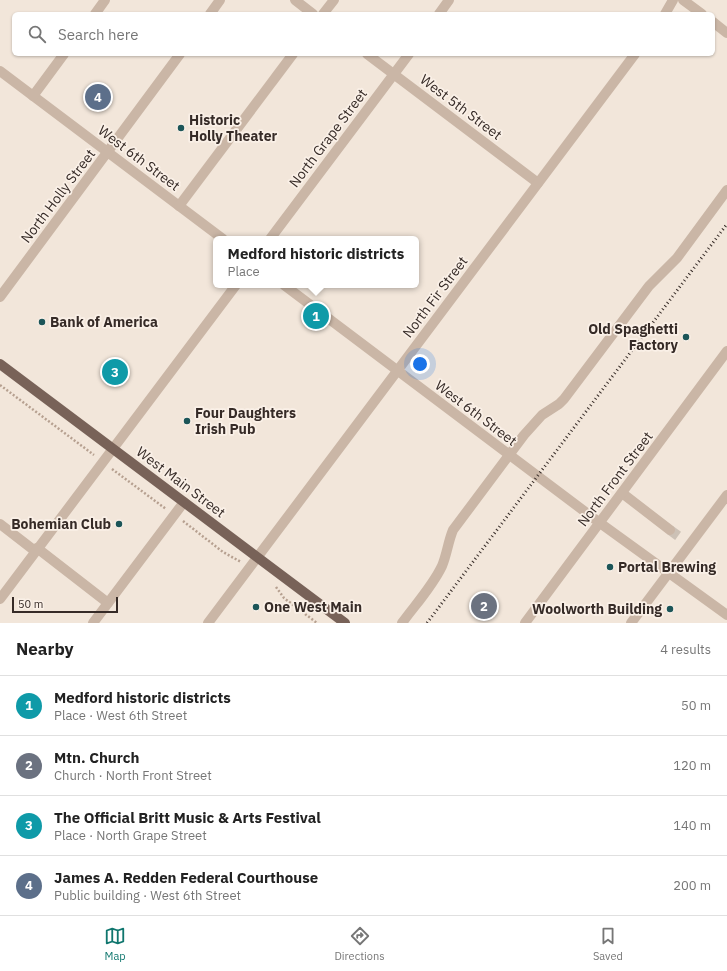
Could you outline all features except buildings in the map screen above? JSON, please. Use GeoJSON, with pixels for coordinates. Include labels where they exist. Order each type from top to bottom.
{"type":"FeatureCollection","features":[{"type":"Feature","properties":{"kind":"main road","name":"West Main Street"},"geometry":{"type":"LineString","coordinates":[[0,364],[345,623]]}},
{"type":"Feature","properties":{"kind":"street"},"geometry":{"type":"LineString","coordinates":[[96,12],[105,0]]}},
{"type":"Feature","properties":{"kind":"street"},"geometry":{"type":"LineString","coordinates":[[211,12],[220,0]]}},
{"type":"Feature","properties":{"kind":"street"},"geometry":{"type":"LineString","coordinates":[[295,0],[311,12]]}},
{"type":"Feature","properties":{"kind":"street"},"geometry":{"type":"LineString","coordinates":[[325,12],[334,0]]}},
{"type":"Feature","properties":{"kind":"street"},"geometry":{"type":"LineString","coordinates":[[440,12],[449,0]]}},
{"type":"Feature","properties":{"kind":"street"},"geometry":{"type":"LineString","coordinates":[[666,12],[673,0]]}},
{"type":"Feature","properties":{"kind":"street"},"geometry":{"type":"LineString","coordinates":[[683,0],[699,12]]}},
{"type":"Feature","properties":{"kind":"street"},"geometry":{"type":"LineString","coordinates":[[715,24],[727,33]]}},
{"type":"Feature","properties":{"kind":"street"},"geometry":{"type":"LineString","coordinates":[[33,96],[63,56]]}},
{"type":"Feature","properties":{"kind":"street","name":"North Holly Street"},"geometry":{"type":"LineString","coordinates":[[0,296],[179,56]]}},
{"type":"Feature","properties":{"kind":"street"},"geometry":{"type":"LineString","coordinates":[[179,206],[292,56]]}},
{"type":"Feature","properties":{"kind":"street","name":"West 5th Street"},"geometry":{"type":"LineString","coordinates":[[370,56],[538,183]]}},
{"type":"Feature","properties":{"kind":"street","name":"North Grape Street"},"geometry":{"type":"LineString","coordinates":[[272,236],[408,56]]}},
{"type":"Feature","properties":{"kind":"street","name":"North Fir Street"},"geometry":{"type":"LineString","coordinates":[[208,623],[633,56]]}},
{"type":"Feature","properties":{"kind":"street","name":"West 6th Street"},"geometry":{"type":"LineString","coordinates":[[0,71],[219,236]]}},
{"type":"Feature","properties":{"kind":"street"},"geometry":{"type":"LineString","coordinates":[[402,623],[437,576],[444,560],[449,537],[453,530],[508,454],[534,421],[564,399],[649,286],[677,258],[727,190]]}},
{"type":"Feature","properties":{"kind":"street"},"geometry":{"type":"LineString","coordinates":[[0,599],[234,288]]}},
{"type":"Feature","properties":{"kind":"street","name":"West 6th Street"},"geometry":{"type":"LineString","coordinates":[[288,288],[600,523],[727,615]]}},
{"type":"Feature","properties":{"kind":"street","name":"North Front Street"},"geometry":{"type":"LineString","coordinates":[[525,623],[727,352]]}},
{"type":"Feature","properties":{"kind":"street"},"geometry":{"type":"LineString","coordinates":[[622,493],[670,530]]}},
{"type":"Feature","properties":{"kind":"street"},"geometry":{"type":"LineString","coordinates":[[630,623],[727,495]]}},
{"type":"Feature","properties":{"kind":"street"},"geometry":{"type":"LineString","coordinates":[[93,623],[184,502]]}},
{"type":"Feature","properties":{"kind":"street"},"geometry":{"type":"LineString","coordinates":[[0,524],[108,603]]}},
{"type":"Feature","properties":{"kind":"street"},"geometry":{"type":"LineString","coordinates":[[681,538],[690,544]]}},
{"type":"Feature","properties":{"kind":"path"},"geometry":{"type":"LineString","coordinates":[[0,385],[89,452]]}},
{"type":"Feature","properties":{"kind":"path"},"geometry":{"type":"LineString","coordinates":[[117,472],[169,511]]}},
{"type":"Feature","properties":{"kind":"path"},"geometry":{"type":"LineString","coordinates":[[180,520],[235,559]]}},
{"type":"Feature","properties":{"kind":"path"},"geometry":{"type":"LineString","coordinates":[[272,583],[284,598],[317,623]]}},
{"type":"Feature","properties":{"kind":"tunnel"},"geometry":{"type":"LineString","coordinates":[[670,530],[681,538]]}},
{"type":"Feature","properties":{"kind":"railway"},"geometry":{"type":"LineString","coordinates":[[427,623],[727,224]]}},
{"type":"Feature","properties":{"kind":"place","name":"James A. Redden Federal Courthouse"},"geometry":{"type":"Point","coordinates":[98,97]}},
{"type":"Feature","properties":{"kind":"place","name":"Historic Holly Theater"},"geometry":{"type":"Point","coordinates":[181,128]}},
{"type":"Feature","properties":{"kind":"place","name":"Medford historic districts"},"geometry":{"type":"Point","coordinates":[316,316]}},
{"type":"Feature","properties":{"kind":"place","name":"Bank of America"},"geometry":{"type":"Point","coordinates":[42,322]}},
{"type":"Feature","properties":{"kind":"place","name":"Old Spaghetti Factory"},"geometry":{"type":"Point","coordinates":[686,337]}},
{"type":"Feature","properties":{"kind":"place","name":"The Official Britt Music & Arts Festival"},"geometry":{"type":"Point","coordinates":[115,372]}},
{"type":"Feature","properties":{"kind":"place","name":"Four Daughters Irish Pub"},"geometry":{"type":"Point","coordinates":[187,421]}},
{"type":"Feature","properties":{"kind":"place","name":"Bohemian Club"},"geometry":{"type":"Point","coordinates":[119,524]}},
{"type":"Feature","properties":{"kind":"place","name":"Portal Brewing"},"geometry":{"type":"Point","coordinates":[610,567]}},
{"type":"Feature","properties":{"kind":"place","name":"Mtn. Church"},"geometry":{"type":"Point","coordinates":[484,606]}},
{"type":"Feature","properties":{"kind":"place","name":"One West Main"},"geometry":{"type":"Point","coordinates":[256,607]}},
{"type":"Feature","properties":{"kind":"place","name":"Woolworth Building"},"geometry":{"type":"Point","coordinates":[670,609]}}]}
